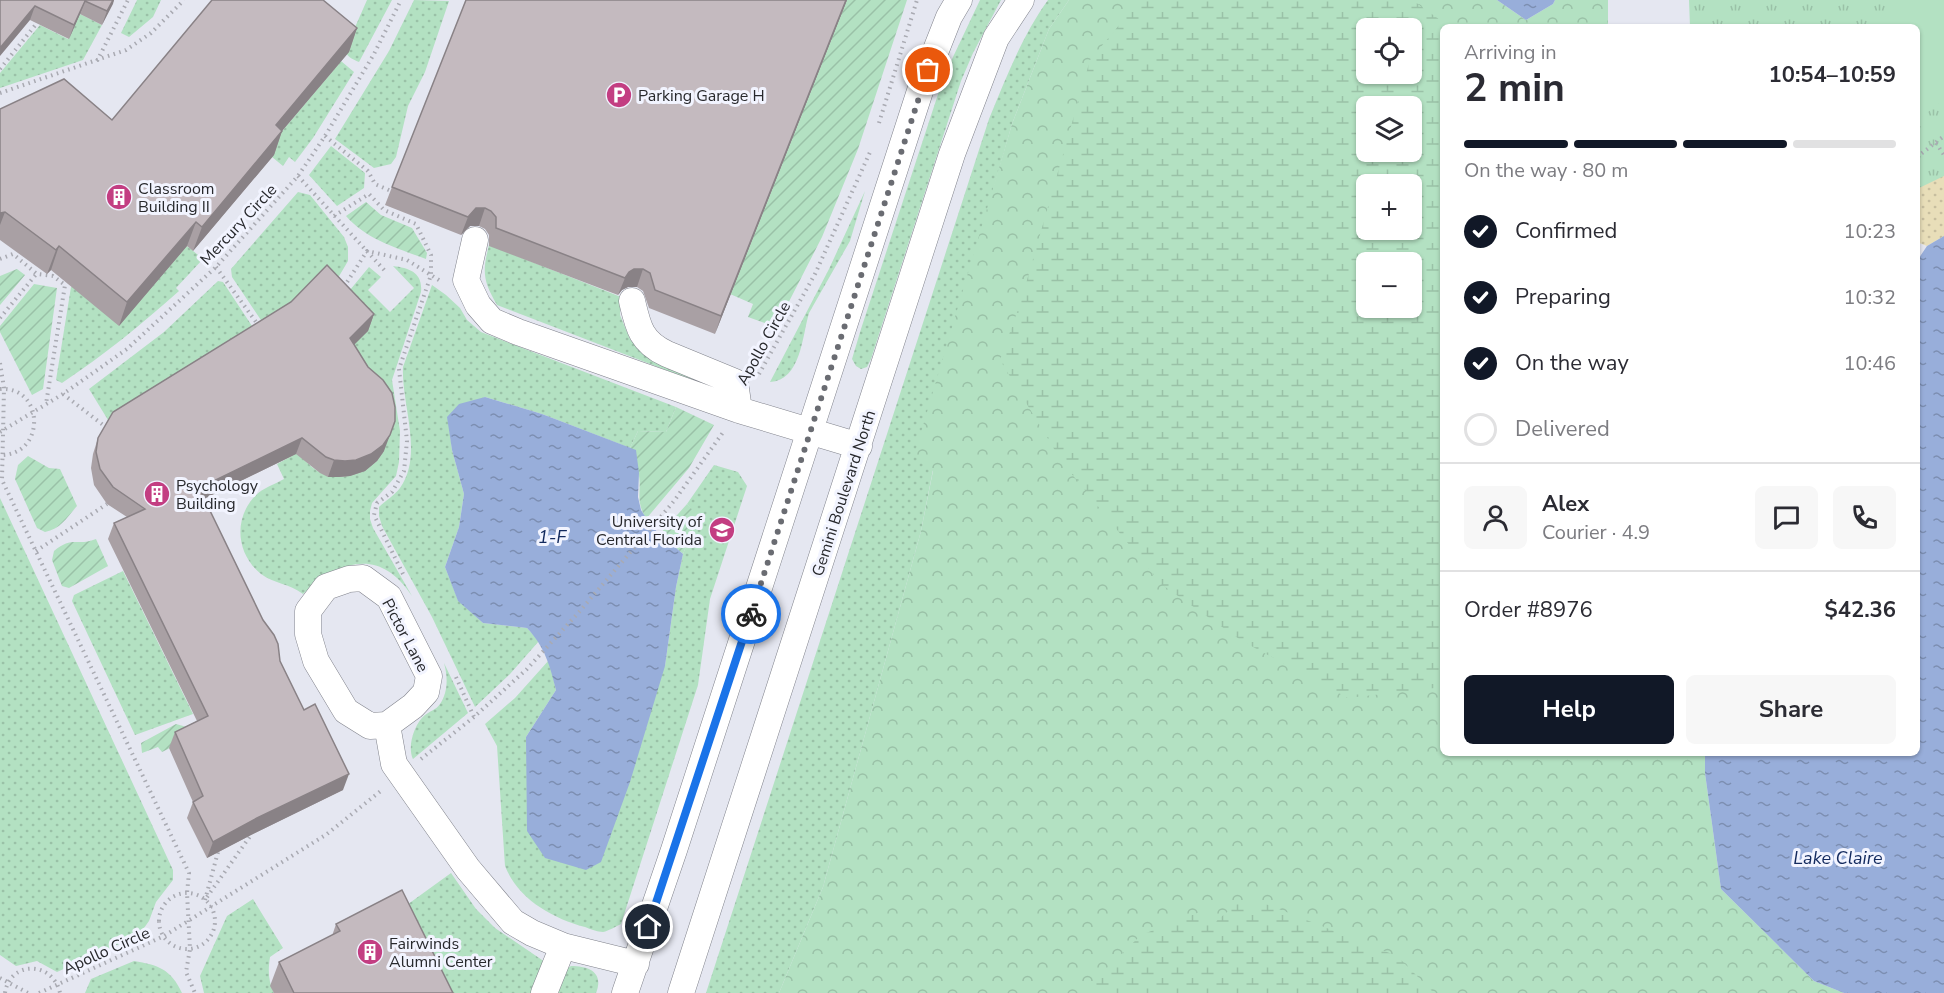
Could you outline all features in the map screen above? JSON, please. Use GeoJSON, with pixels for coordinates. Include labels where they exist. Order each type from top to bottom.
{"type":"FeatureCollection","features":[{"type":"Feature","properties":{"kind":"street"},"geometry":{"type":"LineString","coordinates":[[625,993],[921,88],[949,17],[959,0]]}},
{"type":"Feature","properties":{"kind":"street","name":"Gemini Boulevard North"},"geometry":{"type":"LineString","coordinates":[[681,993],[952,154],[996,38],[1021,0]]}},
{"type":"Feature","properties":{"kind":"street"},"geometry":{"type":"LineString","coordinates":[[475,240],[466,280],[478,305],[492,321],[739,410],[859,446]]}},
{"type":"Feature","properties":{"kind":"street"},"geometry":{"type":"LineString","coordinates":[[632,301],[637,326],[647,342],[667,354],[735,382],[739,410]]}},
{"type":"Feature","properties":{"kind":"street","name":"Pictor Lane"},"geometry":{"type":"LineString","coordinates":[[349,579],[363,579],[389,597],[429,676],[426,692],[413,706],[387,725],[370,726],[346,711],[316,661],[308,634],[308,611],[326,587],[349,579]]}},
{"type":"Feature","properties":{"kind":"street"},"geometry":{"type":"LineString","coordinates":[[387,725],[394,764],[468,869],[513,922],[563,946],[636,964]]}},
{"type":"Feature","properties":{"kind":"street"},"geometry":{"type":"LineString","coordinates":[[544,993],[563,946]]}},
{"type":"Feature","properties":{"kind":"path"},"geometry":{"type":"LineString","coordinates":[[97,61],[128,0]]}},
{"type":"Feature","properties":{"kind":"path"},"geometry":{"type":"LineString","coordinates":[[0,93],[126,50],[151,33],[184,0]]}},
{"type":"Feature","properties":{"kind":"path","name":"Mercury Circle"},"geometry":{"type":"LineString","coordinates":[[0,432],[63,394],[127,349],[216,267],[298,176],[326,136],[374,54],[400,0]]}},
{"type":"Feature","properties":{"kind":"path"},"geometry":{"type":"LineString","coordinates":[[878,127],[917,0]]}},
{"type":"Feature","properties":{"kind":"path"},"geometry":{"type":"LineString","coordinates":[[0,69],[38,23]]}},
{"type":"Feature","properties":{"kind":"path"},"geometry":{"type":"LineString","coordinates":[[326,136],[368,171],[375,184],[391,191]]}},
{"type":"Feature","properties":{"kind":"path"},"geometry":{"type":"LineString","coordinates":[[1920,155],[1944,136]]}},
{"type":"Feature","properties":{"kind":"path"},"geometry":{"type":"LineString","coordinates":[[1936,143],[1944,155]]}},
{"type":"Feature","properties":{"kind":"path","name":"Apollo Circle"},"geometry":{"type":"LineString","coordinates":[[544,648],[579,612],[674,501],[739,410],[815,274],[871,149]]}},
{"type":"Feature","properties":{"kind":"path"},"geometry":{"type":"LineString","coordinates":[[298,176],[386,272]]}},
{"type":"Feature","properties":{"kind":"path"},"geometry":{"type":"LineString","coordinates":[[334,216],[369,194],[375,184]]}},
{"type":"Feature","properties":{"kind":"path"},"geometry":{"type":"LineString","coordinates":[[369,194],[384,210],[416,224],[431,255],[431,275],[399,369],[407,441],[404,471],[392,492],[377,503],[374,515],[409,584]]}},
{"type":"Feature","properties":{"kind":"path"},"geometry":{"type":"LineString","coordinates":[[367,251],[407,260],[478,305]]}},
{"type":"Feature","properties":{"kind":"path"},"geometry":{"type":"LineString","coordinates":[[343,289],[367,251]]}},
{"type":"Feature","properties":{"kind":"path"},"geometry":{"type":"LineString","coordinates":[[0,259],[13,254],[65,285],[46,404]]}},
{"type":"Feature","properties":{"kind":"path"},"geometry":{"type":"LineString","coordinates":[[216,267],[262,332]]}},
{"type":"Feature","properties":{"kind":"path"},"geometry":{"type":"LineString","coordinates":[[0,318],[39,271]]}},
{"type":"Feature","properties":{"kind":"path"},"geometry":{"type":"LineString","coordinates":[[0,363],[2,480],[189,873],[187,893],[190,949],[186,972],[195,993]]}},
{"type":"Feature","properties":{"kind":"path"},"geometry":{"type":"LineString","coordinates":[[2,388],[15,390],[24,397],[33,411],[35,428],[24,447],[14,453],[2,455]]}},
{"type":"Feature","properties":{"kind":"path"},"geometry":{"type":"LineString","coordinates":[[63,394],[107,428]]}},
{"type":"Feature","properties":{"kind":"path"},"geometry":{"type":"LineString","coordinates":[[36,551],[107,504]]}},
{"type":"Feature","properties":{"kind":"path"},"geometry":{"type":"LineString","coordinates":[[455,675],[474,717]]}},
{"type":"Feature","properties":{"kind":"path"},"geometry":{"type":"LineString","coordinates":[[205,900],[251,835],[242,839]]}},
{"type":"Feature","properties":{"kind":"path"},"geometry":{"type":"LineString","coordinates":[[205,900],[218,852],[226,848]]}},
{"type":"Feature","properties":{"kind":"path"},"geometry":{"type":"LineString","coordinates":[[178,894],[197,895],[205,900],[214,916],[211,935],[206,942],[190,949],[173,945],[164,936],[159,924],[159,915],[163,907],[169,899],[178,894]]}},
{"type":"Feature","properties":{"kind":"path","name":"Apollo Circle"},"geometry":{"type":"LineString","coordinates":[[39,993],[164,936],[211,907]]}},
{"type":"Feature","properties":{"kind":"path"},"geometry":{"type":"LineString","coordinates":[[5,993],[8,981],[14,974],[32,968],[50,975],[60,993]]}},
{"type":"Feature","properties":{"kind":"path"},"geometry":{"type":"LineString","coordinates":[[0,978],[28,993]]}},
{"type":"Feature","properties":{"kind":"green space"},"geometry":{"type":"Polygon","coordinates":[[[137,0],[161,0],[153,17],[129,37],[121,33],[137,0]]]}},
{"type":"Feature","properties":{"kind":"green space"},"geometry":{"type":"Polygon","coordinates":[[[367,0],[392,0],[359,62],[348,56],[345,50],[367,0]]]}},
{"type":"Feature","properties":{"kind":"green space"},"geometry":{"type":"Polygon","coordinates":[[[414,0],[449,1],[425,72],[408,106],[396,157],[391,164],[374,168],[335,139],[389,51],[414,0]]]}},
{"type":"Feature","properties":{"kind":"green space"},"geometry":{"type":"Polygon","coordinates":[[[846,0],[907,0],[858,149],[822,237],[776,327],[748,317],[753,304],[730,294],[846,0]]]}},
{"type":"Feature","properties":{"kind":"green space"},"geometry":{"type":"Polygon","coordinates":[[[980,0],[1001,0],[961,81],[871,359],[867,367],[861,369],[852,359],[861,329],[944,76],[980,0]]]}},
{"type":"Feature","properties":{"kind":"green space"},"geometry":{"type":"Polygon","coordinates":[[[1048,0],[1069,0],[1049,29],[1012,124],[976,250],[921,531],[823,887],[779,993],[706,993],[989,119],[1022,43],[1048,0]]]}},
{"type":"Feature","properties":{"kind":"green space"},"geometry":{"type":"Polygon","coordinates":[[[1069,0],[1497,0],[1526,20],[1553,4],[1555,0],[1608,0],[1608,24],[1440,24],[1440,756],[1705,756],[1705,773],[1721,889],[1814,981],[1844,993],[779,993],[823,887],[921,531],[933,471],[914,456],[1012,124],[1049,29],[1069,0]]]}},
{"type":"Feature","properties":{"kind":"green space"},"geometry":{"type":"Polygon","coordinates":[[[1140,0],[1412,0],[1446,24],[1440,24],[1440,687],[1348,698],[1242,641],[1161,584],[1062,462],[1000,360],[1021,301],[1090,60],[1140,0]]]}},
{"type":"Feature","properties":{"kind":"green space"},"geometry":{"type":"Polygon","coordinates":[[[1689,0],[1944,0],[1944,176],[1920,188],[1920,24],[1690,24],[1689,0]]]}},
{"type":"Feature","properties":{"kind":"green space"},"geometry":{"type":"Polygon","coordinates":[[[1908,0],[1944,0],[1944,99],[1920,119],[1920,24],[1879,24],[1908,0]]]}},
{"type":"Feature","properties":{"kind":"green space"},"geometry":{"type":"Polygon","coordinates":[[[80,14],[102,25],[83,60],[0,88],[0,73],[40,25],[68,39],[80,14]]]}},
{"type":"Feature","properties":{"kind":"green space"},"geometry":{"type":"Polygon","coordinates":[[[341,61],[354,72],[313,138],[295,162],[289,157],[283,166],[272,157],[273,155],[267,149],[341,61]]]}},
{"type":"Feature","properties":{"kind":"green space"},"geometry":{"type":"Polygon","coordinates":[[[331,146],[365,173],[364,188],[337,206],[309,175],[331,146]]]}},
{"type":"Feature","properties":{"kind":"green space"},"geometry":{"type":"Polygon","coordinates":[[[865,191],[850,241],[809,313],[802,345],[794,366],[788,374],[770,382],[829,269],[865,191]]]}},
{"type":"Feature","properties":{"kind":"green space"},"geometry":{"type":"Polygon","coordinates":[[[298,192],[310,195],[344,237],[348,247],[348,261],[338,278],[265,326],[232,277],[231,269],[298,192]]]}},
{"type":"Feature","properties":{"kind":"green space"},"geometry":{"type":"Polygon","coordinates":[[[366,202],[381,215],[412,228],[427,253],[426,259],[373,237],[346,216],[366,202]]]}},
{"type":"Feature","properties":{"kind":"green space"},"geometry":{"type":"Polygon","coordinates":[[[489,245],[621,297],[620,315],[630,339],[645,353],[725,390],[702,384],[497,305],[485,276],[489,245]]]}},
{"type":"Feature","properties":{"kind":"green space"},"geometry":{"type":"Polygon","coordinates":[[[187,246],[203,259],[176,288],[179,291],[93,361],[62,383],[56,380],[71,287],[187,246]]]}},
{"type":"Feature","properties":{"kind":"green space"},"geometry":{"type":"Polygon","coordinates":[[[393,266],[410,270],[418,276],[421,292],[392,380],[400,431],[396,476],[372,503],[370,519],[412,596],[399,580],[386,570],[373,565],[359,564],[331,573],[303,594],[271,580],[253,566],[246,556],[240,536],[244,514],[256,495],[284,479],[277,464],[299,452],[316,470],[335,477],[356,473],[377,461],[367,387],[340,302],[369,267],[381,277],[368,290],[390,312],[414,288],[393,266]]]}},
{"type":"Feature","properties":{"kind":"green space"},"geometry":{"type":"Polygon","coordinates":[[[17,269],[25,275],[0,305],[0,276],[17,269]]]}},
{"type":"Feature","properties":{"kind":"green space"},"geometry":{"type":"Polygon","coordinates":[[[218,281],[223,282],[252,326],[108,420],[89,389],[164,332],[218,281]]]}},
{"type":"Feature","properties":{"kind":"green space"},"geometry":{"type":"Polygon","coordinates":[[[34,284],[57,288],[43,389],[32,395],[0,332],[0,326],[34,284]]]}},
{"type":"Feature","properties":{"kind":"green space"},"geometry":{"type":"Polygon","coordinates":[[[432,285],[460,308],[467,320],[481,332],[676,407],[666,432],[638,431],[630,448],[542,414],[485,397],[448,417],[452,450],[464,494],[459,527],[445,567],[458,600],[483,623],[527,628],[539,641],[510,674],[475,707],[432,617],[382,526],[379,516],[379,507],[400,488],[407,475],[411,445],[403,367],[432,285]]]}},
{"type":"Feature","properties":{"kind":"green space"},"geometry":{"type":"Polygon","coordinates":[[[676,407],[714,425],[689,468],[646,519],[640,505],[638,471],[630,448],[638,431],[666,432],[676,407]]]}},
{"type":"Feature","properties":{"kind":"green space"},"geometry":{"type":"Polygon","coordinates":[[[28,456],[49,468],[60,469],[77,506],[60,525],[45,532],[37,528],[15,479],[18,465],[28,456]]]}},
{"type":"Feature","properties":{"kind":"green space"},"geometry":{"type":"Polygon","coordinates":[[[714,465],[738,472],[747,486],[710,599],[698,685],[621,924],[603,932],[596,931],[560,918],[538,906],[518,888],[511,878],[505,866],[497,746],[485,724],[515,698],[549,660],[556,690],[526,737],[665,666],[683,554],[698,517],[687,504],[714,465]]]}},
{"type":"Feature","properties":{"kind":"green space"},"geometry":{"type":"Polygon","coordinates":[[[0,498],[173,870],[173,880],[156,902],[149,921],[139,935],[57,972],[37,961],[16,966],[0,955],[0,498]]]}},
{"type":"Feature","properties":{"kind":"green space"},"geometry":{"type":"Polygon","coordinates":[[[687,504],[698,516],[683,554],[660,534],[687,504]]]}},
{"type":"Feature","properties":{"kind":"green space"},"geometry":{"type":"Polygon","coordinates":[[[96,539],[108,566],[69,588],[62,586],[52,560],[54,551],[71,542],[96,539]]]}},
{"type":"Feature","properties":{"kind":"green space"},"geometry":{"type":"Polygon","coordinates":[[[123,571],[193,714],[135,735],[72,601],[74,595],[123,571]]]}},
{"type":"Feature","properties":{"kind":"green space"},"geometry":{"type":"Polygon","coordinates":[[[444,663],[468,713],[413,759],[411,742],[415,730],[421,719],[438,706],[445,694],[447,679],[444,663]]]}},
{"type":"Feature","properties":{"kind":"green space"},"geometry":{"type":"Polygon","coordinates":[[[176,724],[194,729],[196,735],[162,752],[158,747],[142,753],[141,743],[176,724]]]}},
{"type":"Feature","properties":{"kind":"green space"},"geometry":{"type":"Polygon","coordinates":[[[451,873],[476,909],[495,928],[545,962],[537,993],[432,993],[393,915],[451,873]]]}},
{"type":"Feature","properties":{"kind":"green space"},"geometry":{"type":"Polygon","coordinates":[[[253,899],[283,948],[270,957],[269,975],[274,993],[204,993],[200,976],[227,916],[253,899]]]}},
{"type":"Feature","properties":{"kind":"green space"},"geometry":{"type":"Polygon","coordinates":[[[1239,902],[1266,904],[1397,956],[1434,993],[1089,993],[1103,972],[1141,935],[1200,912],[1214,923],[1239,902]]]}},
{"type":"Feature","properties":{"kind":"green space"},"geometry":{"type":"Polygon","coordinates":[[[134,961],[163,969],[173,978],[182,993],[85,993],[91,979],[134,961]]]}},
{"type":"Feature","properties":{"kind":"green space"},"geometry":{"type":"Polygon","coordinates":[[[571,966],[584,967],[594,972],[598,980],[596,993],[555,993],[563,971],[571,966]]]}},
{"type":"Feature","properties":{"kind":"sand"},"geometry":{"type":"Polygon","coordinates":[[[1944,167],[1944,236],[1927,246],[1920,243],[1920,184],[1944,167]]]}},
{"type":"Feature","properties":{"kind":"water"},"geometry":{"type":"Polygon","coordinates":[[[1497,0],[1555,0],[1553,4],[1526,20],[1497,0]]]}},
{"type":"Feature","properties":{"kind":"water","name":"Lake Claire"},"geometry":{"type":"Polygon","coordinates":[[[1944,236],[1944,993],[1844,993],[1814,981],[1721,889],[1705,773],[1705,756],[1920,756],[1920,256],[1927,246],[1944,236]]]}},
{"type":"Feature","properties":{"kind":"water","name":"1-F"},"geometry":{"type":"Polygon","coordinates":[[[485,397],[542,414],[636,450],[639,473],[638,497],[641,510],[652,527],[683,554],[665,666],[630,782],[601,862],[586,870],[545,858],[527,831],[526,737],[556,690],[546,657],[527,628],[483,623],[458,601],[445,567],[459,527],[464,494],[452,450],[447,417],[459,404],[485,397]]]}},
{"type":"Feature","properties":{"kind":"building"},"geometry":{"type":"Polygon","coordinates":[[[0,0],[113,0],[107,11],[85,1],[74,25],[35,6],[0,48],[0,0]]]}},
{"type":"Feature","properties":{"kind":"building","name":"Classroom Building II"},"geometry":{"type":"Polygon","coordinates":[[[212,0],[323,0],[357,28],[276,125],[282,131],[202,227],[196,222],[127,302],[59,246],[56,250],[5,212],[0,213],[0,109],[64,79],[112,120],[212,0]]]}},
{"type":"Feature","properties":{"kind":"building","name":"Parking Garage H"},"geometry":{"type":"Polygon","coordinates":[[[466,0],[846,0],[721,316],[655,290],[650,273],[643,269],[634,269],[625,278],[496,228],[496,217],[485,208],[476,208],[468,217],[392,187],[466,0]]]}},
{"type":"Feature","properties":{"kind":"building","name":"Psychology Building"},"geometry":{"type":"Polygon","coordinates":[[[327,265],[374,314],[350,338],[368,367],[383,380],[392,393],[395,421],[390,435],[383,445],[371,454],[356,460],[345,461],[326,457],[302,438],[199,488],[263,620],[274,635],[278,644],[280,661],[304,710],[315,704],[349,774],[213,842],[193,802],[203,796],[175,732],[208,716],[114,523],[145,509],[113,487],[100,469],[96,452],[98,438],[113,412],[291,302],[327,265]]]}},
{"type":"Feature","properties":{"kind":"building","name":"Fairwinds Alumni Center"},"geometry":{"type":"Polygon","coordinates":[[[402,890],[453,993],[294,993],[279,962],[340,931],[336,924],[402,890]]]}},
{"type":"Feature","properties":{"kind":"way so far"},"geometry":{"type":"LineString","coordinates":[[751,614],[928,70]]}},
{"type":"Feature","properties":{"kind":"place","name":"Parking Garage H"},"geometry":{"type":"Point","coordinates":[619,95]}},
{"type":"Feature","properties":{"kind":"place","name":"Classroom Building II"},"geometry":{"type":"Point","coordinates":[119,197]}},
{"type":"Feature","properties":{"kind":"place","name":"Psychology Building"},"geometry":{"type":"Point","coordinates":[157,494]}},
{"type":"Feature","properties":{"kind":"place","name":"University of Central Florida"},"geometry":{"type":"Point","coordinates":[722,530]}},
{"type":"Feature","properties":{"kind":"place","name":"Fairwinds Alumni Center"},"geometry":{"type":"Point","coordinates":[370,952]}},
{"type":"Feature","properties":{"kind":"route"},"geometry":{"type":"LineString","coordinates":[[648,927],[751,614]]}}]}
